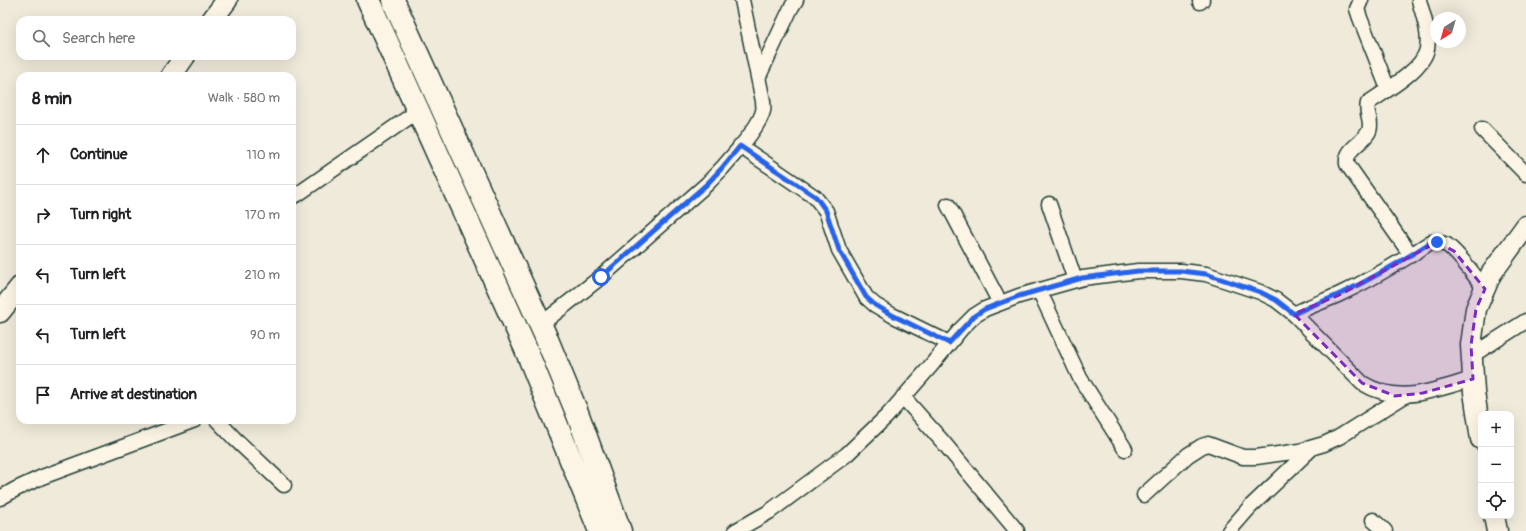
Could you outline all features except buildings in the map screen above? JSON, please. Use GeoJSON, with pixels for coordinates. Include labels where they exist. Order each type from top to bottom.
{"type":"FeatureCollection","features":[{"type":"Feature","properties":{"kind":"highway"},"geometry":{"type":"LineString","coordinates":[[368,0],[525,347],[600,531]]}},
{"type":"Feature","properties":{"kind":"highway"},"geometry":{"type":"LineString","coordinates":[[393,0],[543,331],[578,415],[620,531]]}},
{"type":"Feature","properties":{"kind":"highway"},"geometry":{"type":"LineString","coordinates":[[525,347],[543,331]]}},
{"type":"Feature","properties":{"kind":"main road"},"geometry":{"type":"LineString","coordinates":[[174,72],[182,60]]}},
{"type":"Feature","properties":{"kind":"main road"},"geometry":{"type":"LineString","coordinates":[[1478,416],[1473,379],[1471,345],[1476,309],[1491,274],[1526,226]]}},
{"type":"Feature","properties":{"kind":"main road"},"geometry":{"type":"LineString","coordinates":[[0,312],[16,292]]}},
{"type":"Feature","properties":{"kind":"main road"},"geometry":{"type":"LineString","coordinates":[[1495,519],[1497,531]]}},
{"type":"Feature","properties":{"kind":"street"},"geometry":{"type":"LineString","coordinates":[[543,331],[601,277],[707,184],[721,169],[755,126],[763,111],[764,101],[742,0]]}},
{"type":"Feature","properties":{"kind":"street"},"geometry":{"type":"LineString","coordinates":[[759,76],[796,0]]}},
{"type":"Feature","properties":{"kind":"street"},"geometry":{"type":"LineString","coordinates":[[1361,0],[1358,9],[1360,18],[1388,88]]}},
{"type":"Feature","properties":{"kind":"street"},"geometry":{"type":"LineString","coordinates":[[1411,255],[1347,164],[1346,159],[1348,154],[1369,132],[1371,122],[1367,108],[1368,103],[1409,73],[1423,60],[1427,50],[1428,39],[1425,22],[1418,0]]}},
{"type":"Feature","properties":{"kind":"street"},"geometry":{"type":"LineString","coordinates":[[296,195],[418,111]]}},
{"type":"Feature","properties":{"kind":"street"},"geometry":{"type":"LineString","coordinates":[[1482,129],[1526,174]]}},
{"type":"Feature","properties":{"kind":"street"},"geometry":{"type":"LineString","coordinates":[[740,146],[816,197],[826,211],[839,250],[866,297],[875,305],[892,315],[949,343]]}},
{"type":"Feature","properties":{"kind":"street"},"geometry":{"type":"LineString","coordinates":[[1049,204],[1075,280]]}},
{"type":"Feature","properties":{"kind":"street"},"geometry":{"type":"LineString","coordinates":[[948,205],[1000,303]]}},
{"type":"Feature","properties":{"kind":"street"},"geometry":{"type":"LineString","coordinates":[[1294,314],[1312,305],[1339,295],[1387,271],[1431,242],[1446,245],[1454,251],[1485,288]]}},
{"type":"Feature","properties":{"kind":"street"},"geometry":{"type":"LineString","coordinates":[[735,531],[769,512],[846,455],[887,416],[974,316],[985,309],[1000,303],[1082,278],[1138,271],[1181,271],[1206,274],[1260,292],[1276,300],[1294,314],[1362,383],[1383,393],[1395,396],[1423,393],[1473,379]]}},
{"type":"Feature","properties":{"kind":"street"},"geometry":{"type":"LineString","coordinates":[[1039,290],[1080,378],[1125,449]]}},
{"type":"Feature","properties":{"kind":"street"},"geometry":{"type":"LineString","coordinates":[[1472,356],[1526,321]]}},
{"type":"Feature","properties":{"kind":"street"},"geometry":{"type":"LineString","coordinates":[[1144,495],[1188,455],[1202,446],[1208,444],[1243,457],[1300,451],[1312,448],[1339,437],[1406,395]]}},
{"type":"Feature","properties":{"kind":"street"},"geometry":{"type":"LineString","coordinates":[[903,397],[943,442],[1017,531]]}},
{"type":"Feature","properties":{"kind":"street"},"geometry":{"type":"LineString","coordinates":[[0,498],[16,488],[42,477],[184,424]]}},
{"type":"Feature","properties":{"kind":"street"},"geometry":{"type":"LineString","coordinates":[[221,424],[284,485]]}},
{"type":"Feature","properties":{"kind":"street"},"geometry":{"type":"LineString","coordinates":[[1229,531],[1250,507],[1312,448]]}},
{"type":"Feature","properties":{"kind":"street"},"geometry":{"type":"LineString","coordinates":[[1372,520],[1385,531]]}},
{"type":"Feature","properties":{"kind":"highlighted area"},"geometry":{"type":"Polygon","coordinates":[[[1437,242],[1454,251],[1485,289],[1476,309],[1471,345],[1473,379],[1423,393],[1395,396],[1362,383],[1294,314],[1339,295],[1437,242]]]}},
{"type":"Feature","properties":{"kind":"route"},"geometry":{"type":"LineString","coordinates":[[601,277],[707,184],[740,146],[816,197],[826,211],[839,250],[866,297],[875,305],[892,315],[949,343],[974,316],[985,309],[1019,296],[1082,278],[1138,271],[1181,271],[1206,274],[1260,292],[1276,300],[1294,314],[1312,305],[1339,295],[1387,271],[1431,242],[1437,242]]}}]}
